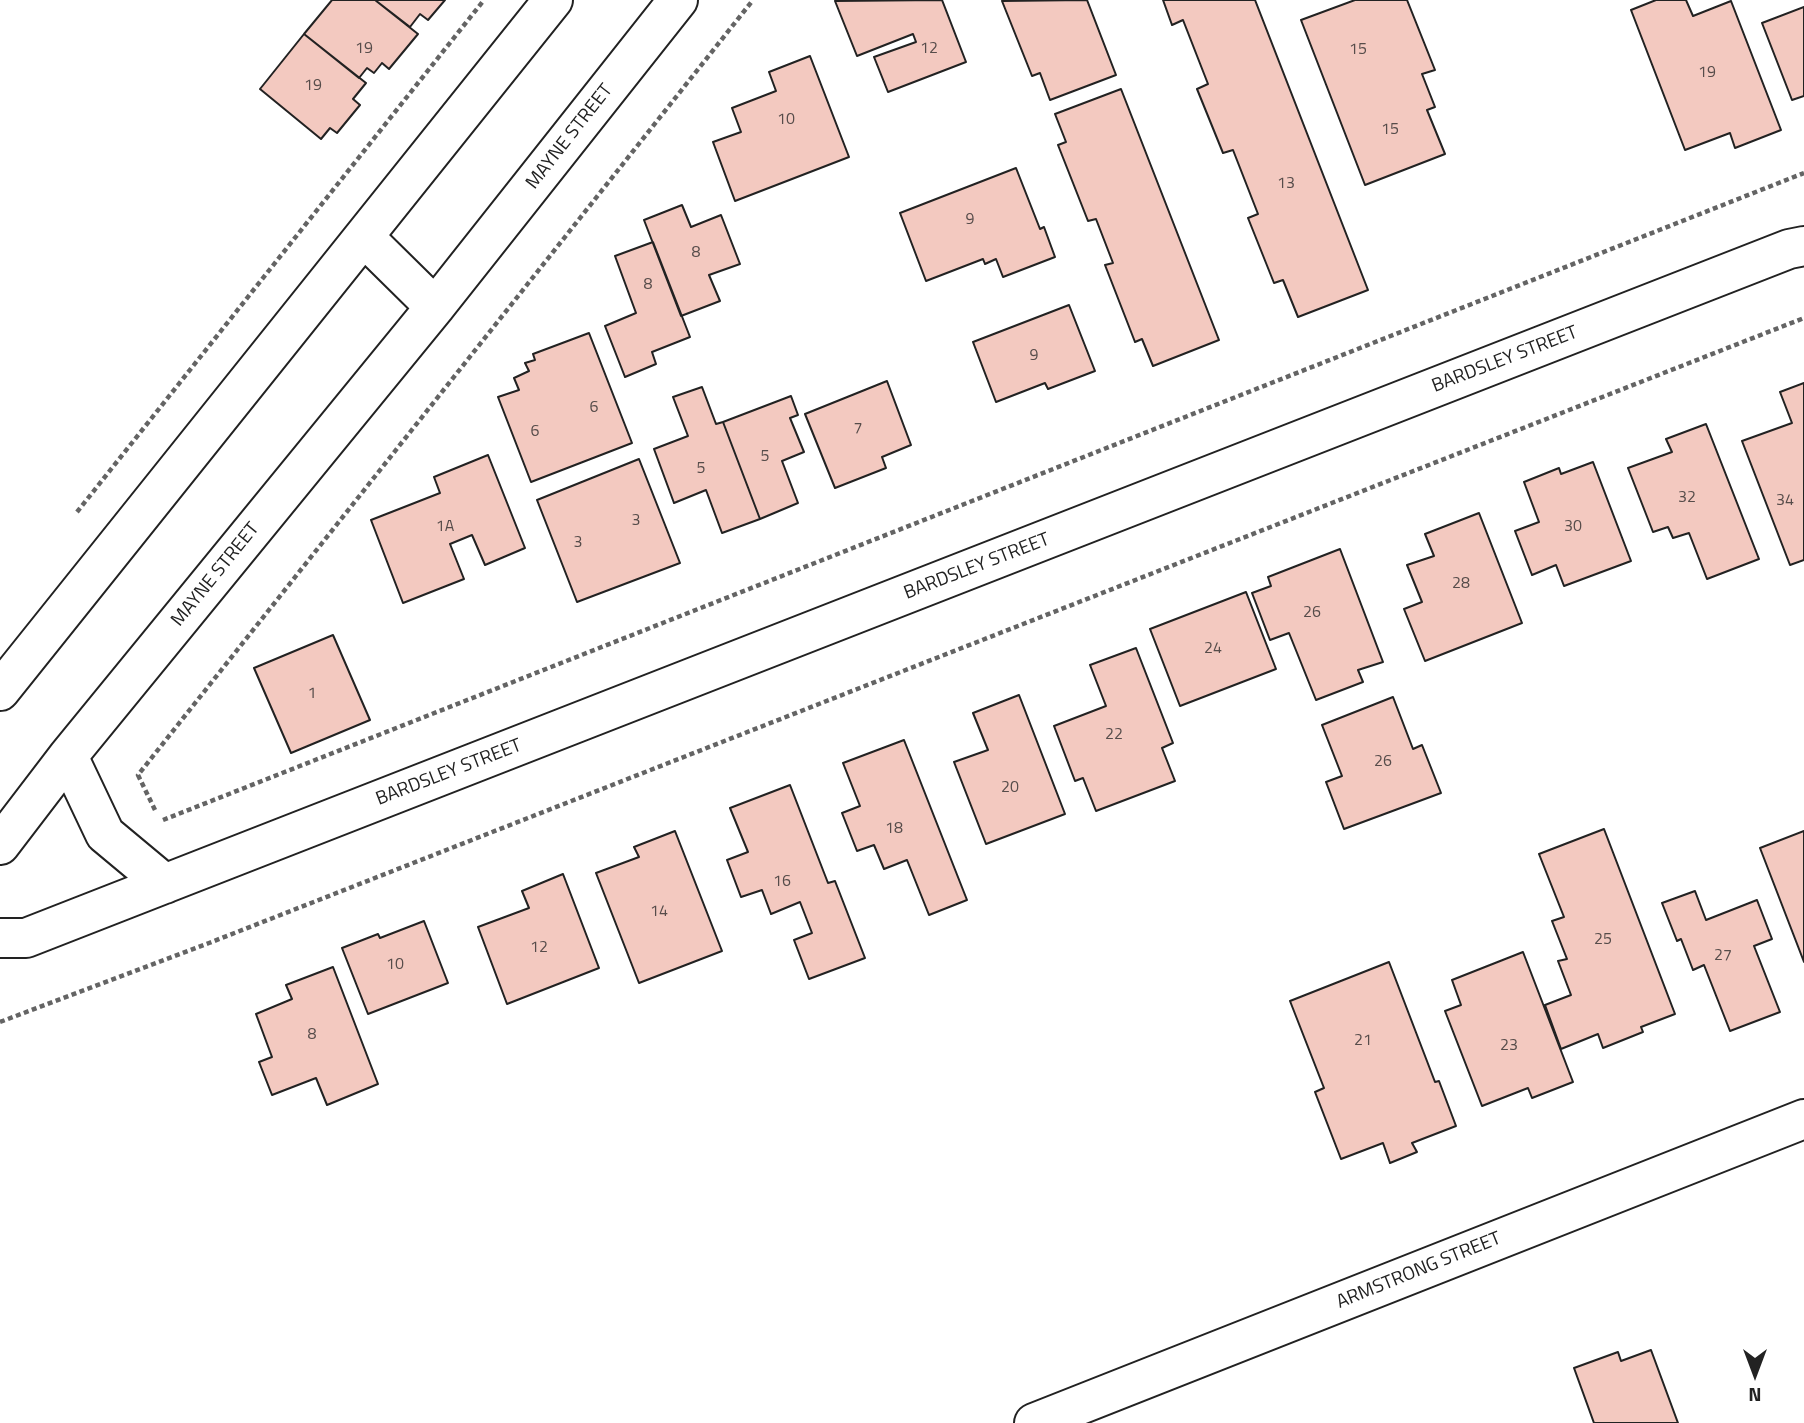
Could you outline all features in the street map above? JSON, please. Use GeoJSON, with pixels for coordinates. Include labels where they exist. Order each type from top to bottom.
{"type":"FeatureCollection","features":[{"type":"Feature","properties":{"kind":"street"},"geometry":{"type":"LineString","coordinates":[[0,691],[553,0]]}},
{"type":"Feature","properties":{"kind":"street","name":"MAYNE STREET"},"geometry":{"type":"LineString","coordinates":[[0,845],[68,756],[435,307],[678,0]]}},
{"type":"Feature","properties":{"kind":"street"},"geometry":{"type":"LineString","coordinates":[[364,237],[435,307]]}},
{"type":"Feature","properties":{"kind":"street","name":"BARDSLEY STREET"},"geometry":{"type":"LineString","coordinates":[[0,937],[26,938],[1799,245]]}},
{"type":"Feature","properties":{"kind":"street"},"geometry":{"type":"LineString","coordinates":[[68,756],[105,834],[165,884]]}},
{"type":"Feature","properties":{"kind":"street","name":"ARMSTRONG STREET"},"geometry":{"type":"LineString","coordinates":[[1034,1423],[1804,1119]]}},
{"type":"Feature","properties":{"kind":"path"},"geometry":{"type":"LineString","coordinates":[[69,522],[484,0]]}},
{"type":"Feature","properties":{"kind":"path"},"geometry":{"type":"LineString","coordinates":[[753,0],[138,775],[160,821],[1804,173]]}},
{"type":"Feature","properties":{"kind":"path"},"geometry":{"type":"LineString","coordinates":[[0,1022],[196,948],[1804,318]]}},
{"type":"Feature","properties":{"kind":"building"},"geometry":{"type":"Polygon","coordinates":[[[332,0],[375,0],[418,34],[389,69],[382,63],[374,73],[367,68],[359,78],[304,34],[332,0]]]}},
{"type":"Feature","properties":{"kind":"building"},"geometry":{"type":"Polygon","coordinates":[[[375,0],[445,0],[428,20],[420,14],[410,27],[375,0]]]}},
{"type":"Feature","properties":{"kind":"building"},"geometry":{"type":"Polygon","coordinates":[[[942,0],[966,62],[888,92],[874,57],[916,42],[913,34],[857,56],[835,1],[942,0]]]}},
{"type":"Feature","properties":{"kind":"building"},"geometry":{"type":"Polygon","coordinates":[[[1087,0],[1116,75],[1050,100],[1040,73],[1032,76],[1002,1],[1087,0]]]}},
{"type":"Feature","properties":{"kind":"building"},"geometry":{"type":"Polygon","coordinates":[[[1163,0],[1255,0],[1368,290],[1298,317],[1283,280],[1274,283],[1248,218],[1258,214],[1233,150],[1223,153],[1197,89],[1208,84],[1183,20],[1172,25],[1163,0]]]}},
{"type":"Feature","properties":{"kind":"building"},"geometry":{"type":"Polygon","coordinates":[[[1355,0],[1407,0],[1435,70],[1422,74],[1435,107],[1427,110],[1445,154],[1365,185],[1301,20],[1355,0]]]}},
{"type":"Feature","properties":{"kind":"building"},"geometry":{"type":"Polygon","coordinates":[[[1656,0],[1686,0],[1693,16],[1731,1],[1781,130],[1735,148],[1730,133],[1685,150],[1631,10],[1656,0]]]}},
{"type":"Feature","properties":{"kind":"building"},"geometry":{"type":"Polygon","coordinates":[[[1804,7],[1804,96],[1792,100],[1762,23],[1804,7]]]}},
{"type":"Feature","properties":{"kind":"building"},"geometry":{"type":"Polygon","coordinates":[[[304,34],[366,83],[353,99],[360,105],[337,133],[330,128],[321,139],[260,89],[304,34]]]}},
{"type":"Feature","properties":{"kind":"building"},"geometry":{"type":"Polygon","coordinates":[[[810,56],[849,157],[735,201],[713,142],[741,132],[732,108],[776,91],[769,72],[810,56]]]}},
{"type":"Feature","properties":{"kind":"building"},"geometry":{"type":"Polygon","coordinates":[[[1121,89],[1219,340],[1153,366],[1142,339],[1135,342],[1105,265],[1113,263],[1096,219],[1088,221],[1058,145],[1066,142],[1055,114],[1121,89]]]}},
{"type":"Feature","properties":{"kind":"building"},"geometry":{"type":"Polygon","coordinates":[[[1016,168],[1040,229],[1044,227],[1055,257],[1003,277],[996,259],[985,264],[983,259],[926,281],[900,213],[1016,168]]]}},
{"type":"Feature","properties":{"kind":"building"},"geometry":{"type":"Polygon","coordinates":[[[682,205],[691,227],[721,215],[740,264],[709,275],[720,301],[681,316],[644,220],[682,205]]]}},
{"type":"Feature","properties":{"kind":"building"},"geometry":{"type":"Polygon","coordinates":[[[653,242],[690,337],[652,352],[656,364],[625,377],[605,326],[636,313],[615,256],[653,242]]]}},
{"type":"Feature","properties":{"kind":"building"},"geometry":{"type":"Polygon","coordinates":[[[1069,305],[1095,371],[1048,389],[1045,383],[996,402],[973,342],[1069,305]]]}},
{"type":"Feature","properties":{"kind":"building"},"geometry":{"type":"Polygon","coordinates":[[[589,333],[632,443],[531,482],[498,397],[519,390],[514,378],[529,371],[525,363],[535,360],[533,354],[589,333]]]}},
{"type":"Feature","properties":{"kind":"building"},"geometry":{"type":"Polygon","coordinates":[[[887,381],[911,445],[882,457],[886,468],[835,488],[805,414],[887,381]]]}},
{"type":"Feature","properties":{"kind":"building"},"geometry":{"type":"Polygon","coordinates":[[[1804,383],[1804,560],[1790,565],[1742,441],[1792,423],[1780,392],[1804,383]]]}},
{"type":"Feature","properties":{"kind":"building"},"geometry":{"type":"Polygon","coordinates":[[[702,387],[716,424],[723,422],[760,519],[722,533],[706,490],[674,503],[654,449],[688,436],[673,397],[702,387]]]}},
{"type":"Feature","properties":{"kind":"building"},"geometry":{"type":"Polygon","coordinates":[[[791,396],[798,415],[790,418],[804,452],[782,461],[798,503],[760,519],[723,422],[791,396]]]}},
{"type":"Feature","properties":{"kind":"building"},"geometry":{"type":"Polygon","coordinates":[[[1706,424],[1759,559],[1707,579],[1689,533],[1673,538],[1668,527],[1653,532],[1628,468],[1672,452],[1666,439],[1706,424]]]}},
{"type":"Feature","properties":{"kind":"building"},"geometry":{"type":"Polygon","coordinates":[[[488,455],[525,548],[485,565],[472,535],[450,544],[464,579],[403,603],[371,520],[440,493],[434,477],[488,455]]]}},
{"type":"Feature","properties":{"kind":"building"},"geometry":{"type":"Polygon","coordinates":[[[639,459],[680,563],[577,602],[537,500],[639,459]]]}},
{"type":"Feature","properties":{"kind":"building"},"geometry":{"type":"Polygon","coordinates":[[[1593,462],[1631,561],[1564,586],[1556,565],[1532,575],[1515,531],[1539,522],[1524,482],[1559,468],[1561,474],[1593,462]]]}},
{"type":"Feature","properties":{"kind":"building"},"geometry":{"type":"Polygon","coordinates":[[[1479,513],[1522,623],[1425,661],[1404,609],[1422,602],[1407,565],[1434,556],[1425,534],[1479,513]]]}},
{"type":"Feature","properties":{"kind":"building"},"geometry":{"type":"Polygon","coordinates":[[[1340,549],[1383,662],[1358,670],[1363,682],[1316,700],[1289,633],[1270,640],[1252,593],[1271,586],[1268,577],[1340,549]]]}},
{"type":"Feature","properties":{"kind":"building"},"geometry":{"type":"Polygon","coordinates":[[[1246,592],[1276,669],[1180,706],[1150,629],[1246,592]]]}},
{"type":"Feature","properties":{"kind":"building"},"geometry":{"type":"Polygon","coordinates":[[[333,635],[370,720],[291,753],[254,668],[333,635]]]}},
{"type":"Feature","properties":{"kind":"building"},"geometry":{"type":"Polygon","coordinates":[[[1136,648],[1173,743],[1162,748],[1175,781],[1096,811],[1083,778],[1075,781],[1054,726],[1106,706],[1090,665],[1136,648]]]}},
{"type":"Feature","properties":{"kind":"building"},"geometry":{"type":"Polygon","coordinates":[[[1019,695],[1065,814],[986,844],[954,762],[988,750],[973,713],[1019,695]]]}},
{"type":"Feature","properties":{"kind":"building"},"geometry":{"type":"Polygon","coordinates":[[[1393,697],[1413,749],[1422,745],[1441,793],[1344,829],[1326,782],[1342,776],[1322,725],[1393,697]]]}},
{"type":"Feature","properties":{"kind":"building"},"geometry":{"type":"Polygon","coordinates":[[[904,740],[967,900],[929,915],[907,860],[884,869],[874,845],[857,851],[842,813],[860,806],[843,763],[904,740]]]}},
{"type":"Feature","properties":{"kind":"building"},"geometry":{"type":"Polygon","coordinates":[[[790,785],[828,883],[835,881],[865,958],[809,979],[794,940],[812,933],[800,902],[771,914],[762,890],[741,897],[727,860],[748,852],[730,808],[790,785]]]}},
{"type":"Feature","properties":{"kind":"building"},"geometry":{"type":"Polygon","coordinates":[[[1604,829],[1675,1014],[1641,1027],[1643,1032],[1603,1048],[1598,1034],[1561,1049],[1545,1005],[1571,995],[1558,961],[1567,959],[1552,921],[1564,917],[1539,854],[1604,829]]]}},
{"type":"Feature","properties":{"kind":"building"},"geometry":{"type":"Polygon","coordinates":[[[675,831],[722,951],[639,983],[596,873],[639,857],[634,847],[675,831]]]}},
{"type":"Feature","properties":{"kind":"building"},"geometry":{"type":"Polygon","coordinates":[[[1804,831],[1804,962],[1760,848],[1804,831]]]}},
{"type":"Feature","properties":{"kind":"building"},"geometry":{"type":"Polygon","coordinates":[[[563,874],[599,968],[507,1004],[478,927],[529,908],[522,891],[563,874]]]}},
{"type":"Feature","properties":{"kind":"building"},"geometry":{"type":"Polygon","coordinates":[[[1695,891],[1706,920],[1757,900],[1772,939],[1754,946],[1780,1012],[1730,1031],[1704,965],[1693,970],[1681,939],[1677,941],[1662,903],[1695,891]]]}},
{"type":"Feature","properties":{"kind":"building"},"geometry":{"type":"Polygon","coordinates":[[[424,921],[448,983],[368,1014],[342,948],[378,934],[380,938],[424,921]]]}},
{"type":"Feature","properties":{"kind":"building"},"geometry":{"type":"Polygon","coordinates":[[[1523,952],[1573,1082],[1532,1098],[1528,1088],[1482,1106],[1445,1011],[1461,1005],[1452,980],[1523,952]]]}},
{"type":"Feature","properties":{"kind":"building"},"geometry":{"type":"Polygon","coordinates":[[[1389,962],[1435,1082],[1439,1081],[1456,1126],[1412,1143],[1417,1152],[1390,1163],[1383,1143],[1341,1159],[1315,1092],[1324,1088],[1290,1001],[1389,962]]]}},
{"type":"Feature","properties":{"kind":"building"},"geometry":{"type":"Polygon","coordinates":[[[333,967],[378,1084],[327,1105],[316,1078],[272,1095],[259,1062],[272,1057],[256,1014],[292,999],[286,985],[333,967]]]}},
{"type":"Feature","properties":{"kind":"building"},"geometry":{"type":"Polygon","coordinates":[[[1651,1350],[1678,1423],[1594,1423],[1574,1368],[1618,1352],[1621,1361],[1651,1350]]]}}]}
